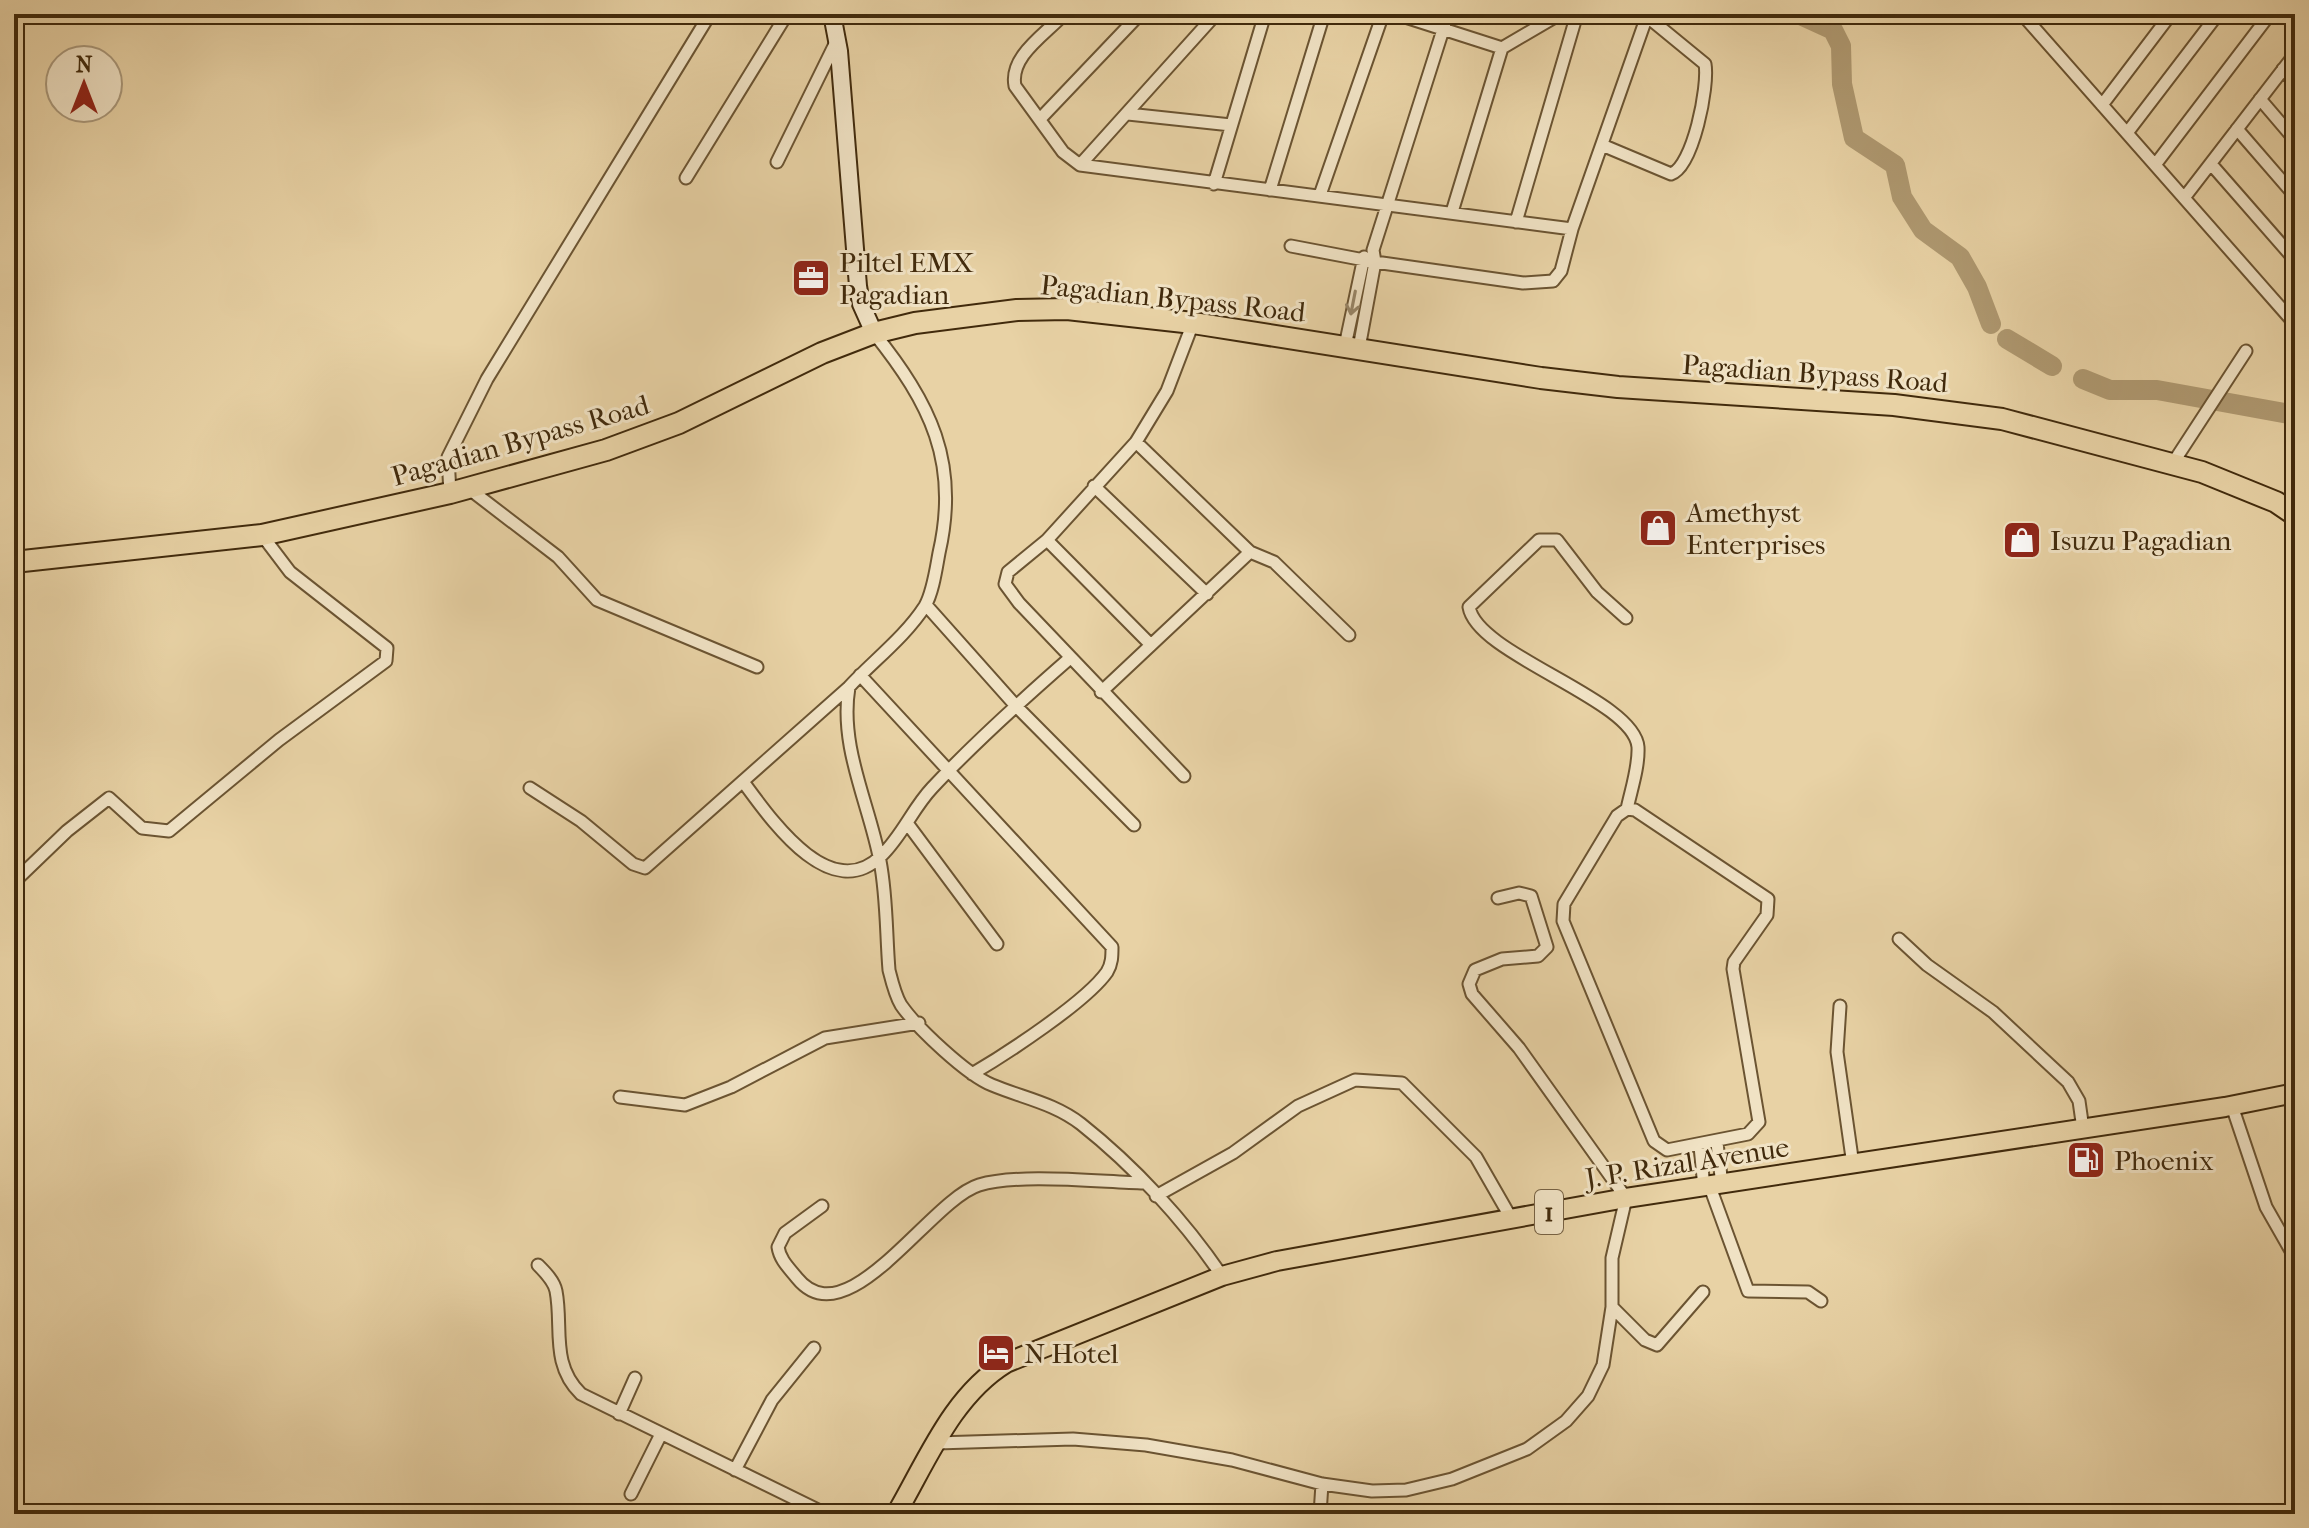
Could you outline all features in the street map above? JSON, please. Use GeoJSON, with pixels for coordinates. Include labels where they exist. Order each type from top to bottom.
{"type":"FeatureCollection","features":[{"type":"Feature","properties":{"kind":"highway","name":"Pagadian Bypass Road"},"geometry":{"type":"LineString","coordinates":[[14,562],[262,535],[459,490],[606,450],[679,423],[822,353],[874,333],[915,323],[1017,310],[1067,309],[1193,323],[1618,387],[1961,412],[2038,426],[2173,463],[2276,502],[2295,515]]}},
{"type":"Feature","properties":{"kind":"main road","name":"J. P. Rizal Avenue"},"geometry":{"type":"LineString","coordinates":[[896,1514],[973,1388],[1006,1363],[1222,1276],[1277,1261],[1626,1198],[2232,1106],[2295,1093]]}},
{"type":"Feature","properties":{"kind":"street"},"geometry":{"type":"LineString","coordinates":[[710,14],[487,379],[448,457],[459,490],[558,557],[597,600],[757,667]]}},
{"type":"Feature","properties":{"kind":"street"},"geometry":{"type":"LineString","coordinates":[[686,178],[787,14]]}},
{"type":"Feature","properties":{"kind":"street"},"geometry":{"type":"LineString","coordinates":[[530,788],[581,821],[633,864],[645,868],[849,687],[926,605],[945,528],[943,459],[937,432],[923,404],[874,333],[864,312],[858,286],[833,14]]}},
{"type":"Feature","properties":{"kind":"street"},"geometry":{"type":"LineString","coordinates":[[1064,14],[1014,68],[1015,86],[1063,152],[1080,165],[1214,184],[1388,202],[1572,229]]}},
{"type":"Feature","properties":{"kind":"street"},"geometry":{"type":"LineString","coordinates":[[1040,119],[1140,14]]}},
{"type":"Feature","properties":{"kind":"street"},"geometry":{"type":"LineString","coordinates":[[1080,165],[1216,14]]}},
{"type":"Feature","properties":{"kind":"street"},"geometry":{"type":"LineString","coordinates":[[1214,184],[1265,14]]}},
{"type":"Feature","properties":{"kind":"street"},"geometry":{"type":"LineString","coordinates":[[1270,190],[1324,14]]}},
{"type":"Feature","properties":{"kind":"street"},"geometry":{"type":"LineString","coordinates":[[1320,195],[1383,14]]}},
{"type":"Feature","properties":{"kind":"street"},"geometry":{"type":"LineString","coordinates":[[1396,14],[1502,48]]}},
{"type":"Feature","properties":{"kind":"street"},"geometry":{"type":"LineString","coordinates":[[1352,347],[1388,202],[1448,14]]}},
{"type":"Feature","properties":{"kind":"street"},"geometry":{"type":"LineString","coordinates":[[1452,212],[1502,48],[1560,14]]}},
{"type":"Feature","properties":{"kind":"street"},"geometry":{"type":"LineString","coordinates":[[1516,222],[1577,14]]}},
{"type":"Feature","properties":{"kind":"street"},"geometry":{"type":"LineString","coordinates":[[2022,14],[2295,324]]}},
{"type":"Feature","properties":{"kind":"street"},"geometry":{"type":"LineString","coordinates":[[2102,105],[2171,14]]}},
{"type":"Feature","properties":{"kind":"street"},"geometry":{"type":"LineString","coordinates":[[2127,133],[2218,14]]}},
{"type":"Feature","properties":{"kind":"street"},"geometry":{"type":"LineString","coordinates":[[2155,165],[2270,14]]}},
{"type":"Feature","properties":{"kind":"street"},"geometry":{"type":"LineString","coordinates":[[1291,246],[1361,260],[1374,256],[1543,283],[1553,281],[1561,271],[1572,229],[1645,15],[1705,64],[1706,91],[1685,163],[1671,174],[1602,145]]}},
{"type":"Feature","properties":{"kind":"street"},"geometry":{"type":"LineString","coordinates":[[777,162],[837,39]]}},
{"type":"Feature","properties":{"kind":"street"},"geometry":{"type":"LineString","coordinates":[[2184,198],[2295,54]]}},
{"type":"Feature","properties":{"kind":"street"},"geometry":{"type":"LineString","coordinates":[[2283,69],[2295,83]]}},
{"type":"Feature","properties":{"kind":"street"},"geometry":{"type":"LineString","coordinates":[[2260,99],[2295,140]]}},
{"type":"Feature","properties":{"kind":"street"},"geometry":{"type":"LineString","coordinates":[[1128,114],[1231,125]]}},
{"type":"Feature","properties":{"kind":"street"},"geometry":{"type":"LineString","coordinates":[[2237,129],[2295,196]]}},
{"type":"Feature","properties":{"kind":"street"},"geometry":{"type":"LineString","coordinates":[[2211,164],[2295,260]]}},
{"type":"Feature","properties":{"kind":"street"},"geometry":{"type":"LineString","coordinates":[[1352,347],[1361,260]]}},
{"type":"Feature","properties":{"kind":"street"},"geometry":{"type":"LineString","coordinates":[[1184,776],[1101,692],[1008,592],[1005,584],[1008,572],[1047,540],[1136,442],[1167,391],[1193,323]]}},
{"type":"Feature","properties":{"kind":"street"},"geometry":{"type":"LineString","coordinates":[[2173,463],[2246,351]]}},
{"type":"Feature","properties":{"kind":"street"},"geometry":{"type":"LineString","coordinates":[[1136,442],[1250,552],[1274,562],[1349,635]]}},
{"type":"Feature","properties":{"kind":"street"},"geometry":{"type":"LineString","coordinates":[[1094,486],[1207,594]]}},
{"type":"Feature","properties":{"kind":"street"},"geometry":{"type":"LineString","coordinates":[[14,882],[67,831],[109,798],[142,828],[169,831],[279,740],[386,661],[387,648],[290,572],[262,535]]}},
{"type":"Feature","properties":{"kind":"street"},"geometry":{"type":"LineString","coordinates":[[1626,618],[1602,598],[1557,540],[1551,538],[1539,540],[1469,607],[1479,625],[1494,638],[1565,682],[1633,732],[1638,747],[1627,809]]}},
{"type":"Feature","properties":{"kind":"street"},"geometry":{"type":"LineString","coordinates":[[1047,540],[1151,645]]}},
{"type":"Feature","properties":{"kind":"street"},"geometry":{"type":"LineString","coordinates":[[1101,692],[1250,552]]}},
{"type":"Feature","properties":{"kind":"street"},"geometry":{"type":"LineString","coordinates":[[926,605],[1016,706],[1134,825]]}},
{"type":"Feature","properties":{"kind":"street"},"geometry":{"type":"LineString","coordinates":[[744,783],[782,835],[817,862],[836,868],[855,868],[880,858],[932,788],[1070,658]]}},
{"type":"Feature","properties":{"kind":"street"},"geometry":{"type":"LineString","coordinates":[[860,675],[1112,947],[1108,971],[1085,992],[1011,1050],[972,1074]]}},
{"type":"Feature","properties":{"kind":"street"},"geometry":{"type":"LineString","coordinates":[[849,687],[847,727],[880,858],[889,970],[902,1005],[972,1074],[988,1084],[1062,1111],[1144,1183],[1205,1251],[1222,1276]]}},
{"type":"Feature","properties":{"kind":"street"},"geometry":{"type":"LineString","coordinates":[[1627,809],[1635,810],[1768,899],[1767,915],[1733,969],[1759,1122],[1748,1134],[1717,1143],[1667,1150],[1654,1141],[1563,921],[1564,904],[1617,816],[1627,809]]}},
{"type":"Feature","properties":{"kind":"street"},"geometry":{"type":"LineString","coordinates":[[907,823],[997,944]]}},
{"type":"Feature","properties":{"kind":"street"},"geometry":{"type":"LineString","coordinates":[[937,1443],[1073,1439],[1146,1445],[1232,1460],[1322,1484],[1372,1491],[1406,1490],[1452,1479],[1527,1449],[1566,1421],[1594,1386],[1603,1365],[1612,1307],[1612,1258],[1626,1198],[1519,1048],[1472,994],[1469,984],[1475,970],[1502,959],[1538,956],[1547,947],[1531,896],[1519,893],[1498,898]]}},
{"type":"Feature","properties":{"kind":"street"},"geometry":{"type":"LineString","coordinates":[[1899,939],[1927,965],[1993,1012],[2068,1082],[2079,1101],[2083,1129]]}},
{"type":"Feature","properties":{"kind":"street"},"geometry":{"type":"LineString","coordinates":[[1840,1006],[1837,1052],[1853,1165]]}},
{"type":"Feature","properties":{"kind":"street"},"geometry":{"type":"LineString","coordinates":[[620,1097],[685,1105],[731,1087],[825,1038],[919,1023]]}},
{"type":"Feature","properties":{"kind":"street"},"geometry":{"type":"LineString","coordinates":[[1156,1196],[1233,1153],[1298,1106],[1355,1080],[1402,1083],[1476,1157],[1511,1218]]}},
{"type":"Feature","properties":{"kind":"street"},"geometry":{"type":"LineString","coordinates":[[2232,1106],[2266,1207],[2295,1258]]}},
{"type":"Feature","properties":{"kind":"street"},"geometry":{"type":"LineString","coordinates":[[1712,1187],[1717,1143]]}},
{"type":"Feature","properties":{"kind":"street"},"geometry":{"type":"LineString","coordinates":[[1700,1146],[1748,1291],[1808,1292],[1821,1301]]}},
{"type":"Feature","properties":{"kind":"street"},"geometry":{"type":"LineString","coordinates":[[822,1206],[785,1233],[778,1247],[781,1259],[802,1284],[820,1295],[841,1292],[854,1286],[886,1263],[942,1206],[980,1185],[1024,1181],[1144,1183]]}},
{"type":"Feature","properties":{"kind":"street"},"geometry":{"type":"LineString","coordinates":[[538,1265],[556,1288],[556,1333],[574,1388],[619,1414],[826,1514]]}},
{"type":"Feature","properties":{"kind":"street"},"geometry":{"type":"LineString","coordinates":[[1612,1307],[1645,1340],[1657,1345],[1703,1292]]}},
{"type":"Feature","properties":{"kind":"street"},"geometry":{"type":"LineString","coordinates":[[735,1470],[772,1400],[814,1348]]}},
{"type":"Feature","properties":{"kind":"street"},"geometry":{"type":"LineString","coordinates":[[619,1414],[635,1378]]}},
{"type":"Feature","properties":{"kind":"street"},"geometry":{"type":"LineString","coordinates":[[631,1494],[661,1434]]}},
{"type":"Feature","properties":{"kind":"street"},"geometry":{"type":"LineString","coordinates":[[1320,1514],[1322,1484]]}},
{"type":"Feature","properties":{"kind":"waterway"},"geometry":{"type":"LineString","coordinates":[[1798,14],[1833,30],[1841,46],[1842,84],[1854,138],[1895,165],[1902,197],[1923,230],[1960,257],[1977,287],[1991,324]]}},
{"type":"Feature","properties":{"kind":"waterway"},"geometry":{"type":"LineString","coordinates":[[2007,339],[2052,366]]}},
{"type":"Feature","properties":{"kind":"waterway"},"geometry":{"type":"LineString","coordinates":[[2083,379],[2110,390],[2157,390],[2295,415]]}},
{"type":"Feature","properties":{"kind":"place","name":"Piltel EMX Pagadian"},"geometry":{"type":"Point","coordinates":[811,278]}},
{"type":"Feature","properties":{"kind":"place","name":"Amethyst Enterprises"},"geometry":{"type":"Point","coordinates":[1658,528]}},
{"type":"Feature","properties":{"kind":"place","name":"Isuzu Pagadian"},"geometry":{"type":"Point","coordinates":[2022,540]}},
{"type":"Feature","properties":{"kind":"place","name":"Phoenix"},"geometry":{"type":"Point","coordinates":[2086,1160]}},
{"type":"Feature","properties":{"kind":"place","name":"N Hotel"},"geometry":{"type":"Point","coordinates":[996,1353]}}]}
